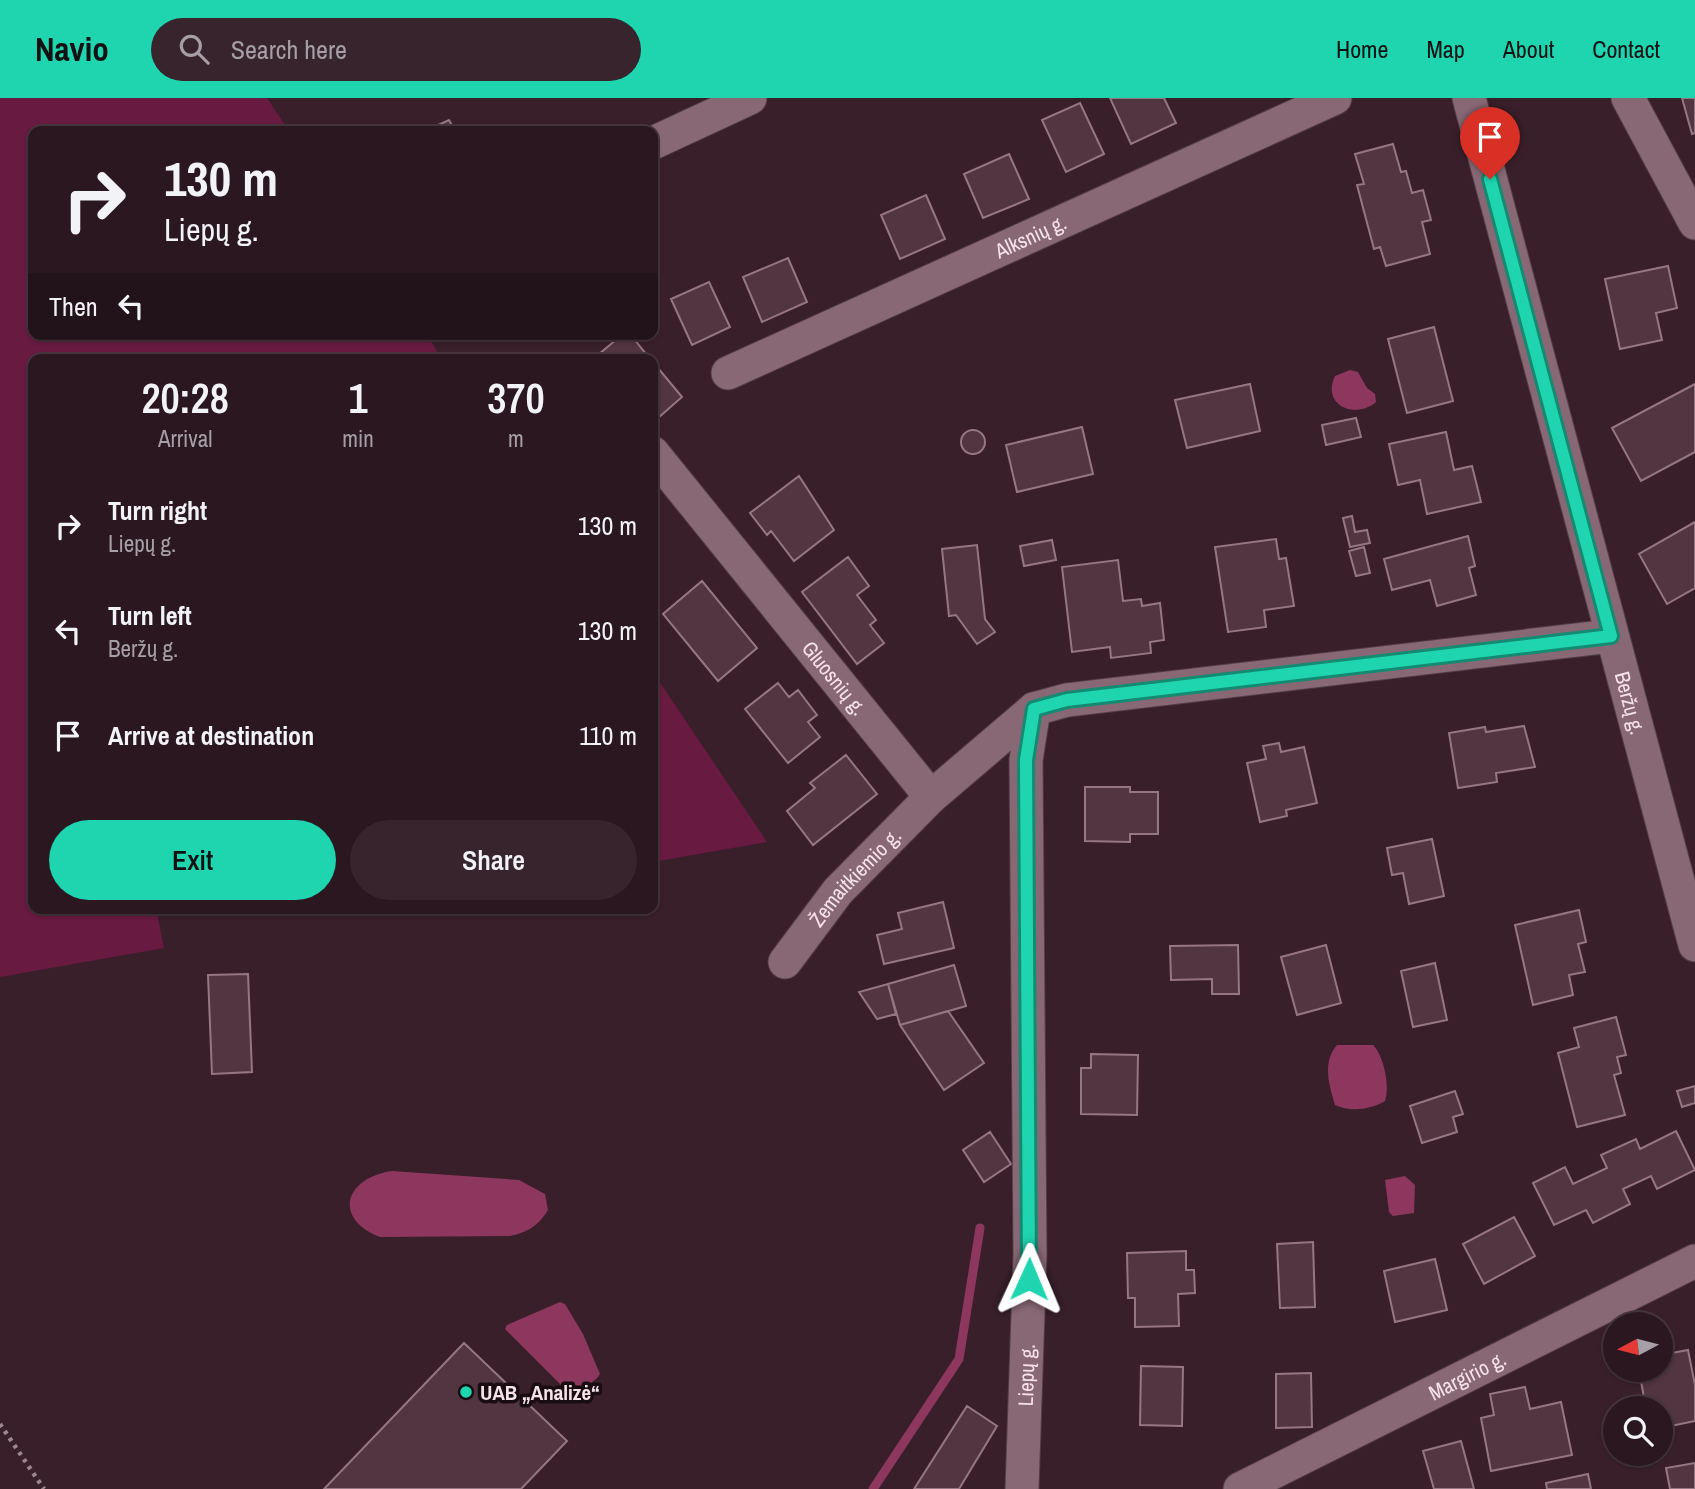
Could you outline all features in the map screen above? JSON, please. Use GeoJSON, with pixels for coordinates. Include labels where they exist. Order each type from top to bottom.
{"type":"FeatureCollection","features":[{"type":"Feature","properties":{"kind":"street"},"geometry":{"type":"LineString","coordinates":[[658,141],[750,98]]}},
{"type":"Feature","properties":{"kind":"street","name":"Alksnių g."},"geometry":{"type":"LineString","coordinates":[[728,373],[1335,98]]}},
{"type":"Feature","properties":{"kind":"street","name":"Beržų g."},"geometry":{"type":"LineString","coordinates":[[1469,98],[1695,944]]}},
{"type":"Feature","properties":{"kind":"street"},"geometry":{"type":"LineString","coordinates":[[1628,98],[1695,223]]}},
{"type":"Feature","properties":{"kind":"street","name":"Gluosnių g."},"geometry":{"type":"LineString","coordinates":[[658,459],[931,797]]}},
{"type":"Feature","properties":{"kind":"street"},"geometry":{"type":"LineString","coordinates":[[931,797],[1034,709],[1067,700],[1611,636]]}},
{"type":"Feature","properties":{"kind":"street","name":"Liepų g."},"geometry":{"type":"LineString","coordinates":[[1022,1489],[1030,1254],[1026,760],[1034,709]]}},
{"type":"Feature","properties":{"kind":"street","name":"Žemaitkiemio g."},"geometry":{"type":"LineString","coordinates":[[785,962],[838,891],[931,797]]}},
{"type":"Feature","properties":{"kind":"street","name":"Margirio g."},"geometry":{"type":"LineString","coordinates":[[1240,1489],[1695,1261]]}},
{"type":"Feature","properties":{"kind":"path"},"geometry":{"type":"LineString","coordinates":[[0,1424],[44,1489]]}},
{"type":"Feature","properties":{"kind":"shaded area"},"geometry":{"type":"Polygon","coordinates":[[[0,98],[267,98],[286,126],[28,126],[28,340],[430,340],[439,354],[28,354],[28,914],[157,914],[164,948],[0,977],[0,98]]]}},
{"type":"Feature","properties":{"kind":"shaded area"},"geometry":{"type":"Polygon","coordinates":[[[1350,370],[1358,372],[1367,388],[1375,394],[1376,402],[1359,410],[1342,407],[1336,402],[1332,386],[1335,376],[1350,370]]]}},
{"type":"Feature","properties":{"kind":"shaded area"},"geometry":{"type":"Polygon","coordinates":[[[658,679],[767,842],[658,861],[658,679]]]}},
{"type":"Feature","properties":{"kind":"shaded area"},"geometry":{"type":"Polygon","coordinates":[[[1337,1045],[1373,1045],[1385,1072],[1385,1101],[1360,1109],[1335,1105],[1328,1066],[1337,1045]]]}},
{"type":"Feature","properties":{"kind":"shaded area"},"geometry":{"type":"Polygon","coordinates":[[[392,1171],[519,1180],[545,1194],[548,1210],[532,1228],[510,1236],[380,1237],[355,1220],[350,1210],[350,1200],[355,1190],[364,1182],[376,1175],[392,1171]]]}},
{"type":"Feature","properties":{"kind":"shaded area"},"geometry":{"type":"Polygon","coordinates":[[[1405,1176],[1415,1185],[1414,1213],[1393,1216],[1389,1212],[1385,1180],[1405,1176]]]}},
{"type":"Feature","properties":{"kind":"shaded area"},"geometry":{"type":"Polygon","coordinates":[[[560,1302],[565,1304],[583,1334],[600,1374],[583,1386],[562,1386],[505,1329],[507,1325],[560,1302]]]}},
{"type":"Feature","properties":{"kind":"building"},"geometry":{"type":"Polygon","coordinates":[[[1110,98],[1164,98],[1176,123],[1131,144],[1110,98]]]}},
{"type":"Feature","properties":{"kind":"building"},"geometry":{"type":"Polygon","coordinates":[[[1682,98],[1695,98],[1695,133],[1692,134],[1682,98]]]}},
{"type":"Feature","properties":{"kind":"building"},"geometry":{"type":"Polygon","coordinates":[[[1080,103],[1104,154],[1066,172],[1042,120],[1080,103]]]}},
{"type":"Feature","properties":{"kind":"building"},"geometry":{"type":"Polygon","coordinates":[[[449,120],[452,126],[436,126],[449,120]]]}},
{"type":"Feature","properties":{"kind":"building"},"geometry":{"type":"Polygon","coordinates":[[[1393,144],[1401,172],[1406,171],[1412,193],[1423,190],[1431,220],[1422,222],[1430,254],[1386,266],[1380,247],[1374,249],[1357,185],[1364,184],[1355,154],[1393,144]]]}},
{"type":"Feature","properties":{"kind":"building"},"geometry":{"type":"Polygon","coordinates":[[[1009,154],[1029,199],[983,218],[964,174],[1009,154]]]}},
{"type":"Feature","properties":{"kind":"building"},"geometry":{"type":"Polygon","coordinates":[[[926,195],[945,239],[900,259],[881,215],[926,195]]]}},
{"type":"Feature","properties":{"kind":"building"},"geometry":{"type":"Polygon","coordinates":[[[788,258],[807,302],[762,322],[743,277],[788,258]]]}},
{"type":"Feature","properties":{"kind":"building"},"geometry":{"type":"Polygon","coordinates":[[[1668,266],[1677,308],[1656,313],[1662,340],[1620,349],[1605,279],[1668,266]]]}},
{"type":"Feature","properties":{"kind":"building"},"geometry":{"type":"Polygon","coordinates":[[[709,282],[730,327],[692,345],[671,299],[709,282]]]}},
{"type":"Feature","properties":{"kind":"building"},"geometry":{"type":"Polygon","coordinates":[[[1434,327],[1453,401],[1407,413],[1388,339],[1434,327]]]}},
{"type":"Feature","properties":{"kind":"building"},"geometry":{"type":"Polygon","coordinates":[[[616,340],[635,340],[646,354],[599,354],[616,340]]]}},
{"type":"Feature","properties":{"kind":"building"},"geometry":{"type":"Polygon","coordinates":[[[658,368],[682,397],[658,418],[658,368]]]}},
{"type":"Feature","properties":{"kind":"building"},"geometry":{"type":"Polygon","coordinates":[[[1250,384],[1260,431],[1187,448],[1175,400],[1250,384]]]}},
{"type":"Feature","properties":{"kind":"building"},"geometry":{"type":"Polygon","coordinates":[[[1695,384],[1695,452],[1641,481],[1612,428],[1695,384]]]}},
{"type":"Feature","properties":{"kind":"building"},"geometry":{"type":"Polygon","coordinates":[[[1356,418],[1361,437],[1326,445],[1322,425],[1356,418]]]}},
{"type":"Feature","properties":{"kind":"building"},"geometry":{"type":"Polygon","coordinates":[[[1082,427],[1093,474],[1017,492],[1006,445],[1082,427]]]}},
{"type":"Feature","properties":{"kind":"building"},"geometry":{"type":"Polygon","coordinates":[[[973,430],[981,434],[985,442],[981,450],[973,454],[965,450],[961,442],[965,434],[973,430]]]}},
{"type":"Feature","properties":{"kind":"building"},"geometry":{"type":"Polygon","coordinates":[[[1446,432],[1454,470],[1472,466],[1481,502],[1427,514],[1420,480],[1398,485],[1389,444],[1446,432]]]}},
{"type":"Feature","properties":{"kind":"building"},"geometry":{"type":"Polygon","coordinates":[[[799,476],[834,530],[794,561],[771,531],[767,535],[750,513],[799,476]]]}},
{"type":"Feature","properties":{"kind":"building"},"geometry":{"type":"Polygon","coordinates":[[[1352,516],[1355,532],[1367,530],[1370,543],[1350,547],[1343,518],[1352,516]]]}},
{"type":"Feature","properties":{"kind":"building"},"geometry":{"type":"Polygon","coordinates":[[[1695,522],[1695,588],[1667,604],[1639,554],[1695,522]]]}},
{"type":"Feature","properties":{"kind":"building"},"geometry":{"type":"Polygon","coordinates":[[[1468,536],[1475,566],[1469,568],[1476,595],[1437,606],[1430,580],[1392,590],[1384,559],[1468,536]]]}},
{"type":"Feature","properties":{"kind":"building"},"geometry":{"type":"Polygon","coordinates":[[[1276,539],[1279,559],[1286,558],[1294,606],[1264,610],[1266,627],[1228,632],[1215,547],[1276,539]]]}},
{"type":"Feature","properties":{"kind":"building"},"geometry":{"type":"Polygon","coordinates":[[[1052,540],[1056,560],[1024,566],[1020,546],[1052,540]]]}},
{"type":"Feature","properties":{"kind":"building"},"geometry":{"type":"Polygon","coordinates":[[[977,545],[985,619],[995,632],[977,644],[956,615],[949,616],[942,549],[977,545]]]}},
{"type":"Feature","properties":{"kind":"building"},"geometry":{"type":"Polygon","coordinates":[[[1364,547],[1370,573],[1356,576],[1349,551],[1364,547]]]}},
{"type":"Feature","properties":{"kind":"building"},"geometry":{"type":"Polygon","coordinates":[[[848,557],[869,586],[857,595],[876,620],[870,625],[884,643],[857,664],[802,592],[848,557]]]}},
{"type":"Feature","properties":{"kind":"building"},"geometry":{"type":"Polygon","coordinates":[[[1118,560],[1123,601],[1141,599],[1142,606],[1160,603],[1164,640],[1150,642],[1151,653],[1111,658],[1110,647],[1072,652],[1062,567],[1118,560]]]}},
{"type":"Feature","properties":{"kind":"building"},"geometry":{"type":"Polygon","coordinates":[[[702,581],[757,648],[718,681],[663,614],[702,581]]]}},
{"type":"Feature","properties":{"kind":"building"},"geometry":{"type":"Polygon","coordinates":[[[778,683],[789,697],[798,690],[817,715],[808,722],[820,737],[788,763],[745,709],[778,683]]]}},
{"type":"Feature","properties":{"kind":"building"},"geometry":{"type":"Polygon","coordinates":[[[1524,726],[1535,767],[1496,773],[1497,782],[1458,788],[1449,733],[1485,727],[1486,732],[1524,726]]]}},
{"type":"Feature","properties":{"kind":"building"},"geometry":{"type":"Polygon","coordinates":[[[1279,743],[1281,752],[1304,747],[1317,803],[1286,810],[1287,816],[1260,822],[1247,763],[1266,759],[1263,746],[1279,743]]]}},
{"type":"Feature","properties":{"kind":"building"},"geometry":{"type":"Polygon","coordinates":[[[846,755],[877,794],[813,845],[787,811],[815,788],[810,783],[846,755]]]}},
{"type":"Feature","properties":{"kind":"building"},"geometry":{"type":"Polygon","coordinates":[[[1085,787],[1130,787],[1130,792],[1158,792],[1158,834],[1130,834],[1130,842],[1085,841],[1085,787]]]}},
{"type":"Feature","properties":{"kind":"building"},"geometry":{"type":"Polygon","coordinates":[[[1432,839],[1444,896],[1409,904],[1403,873],[1392,875],[1387,848],[1432,839]]]}},
{"type":"Feature","properties":{"kind":"building"},"geometry":{"type":"Polygon","coordinates":[[[943,902],[954,948],[884,964],[877,935],[902,929],[898,913],[943,902]]]}},
{"type":"Feature","properties":{"kind":"building"},"geometry":{"type":"Polygon","coordinates":[[[1579,910],[1586,942],[1578,944],[1585,972],[1569,975],[1573,995],[1533,1005],[1515,925],[1579,910]]]}},
{"type":"Feature","properties":{"kind":"building"},"geometry":{"type":"Polygon","coordinates":[[[1238,945],[1239,994],[1212,994],[1212,979],[1171,980],[1170,946],[1238,945]]]}},
{"type":"Feature","properties":{"kind":"building"},"geometry":{"type":"Polygon","coordinates":[[[1326,945],[1341,1003],[1297,1015],[1281,957],[1326,945]]]}},
{"type":"Feature","properties":{"kind":"building"},"geometry":{"type":"Polygon","coordinates":[[[1435,963],[1447,1020],[1413,1027],[1401,971],[1435,963]]]}},
{"type":"Feature","properties":{"kind":"building"},"geometry":{"type":"Polygon","coordinates":[[[954,965],[966,1006],[900,1025],[888,984],[954,965]]]}},
{"type":"Feature","properties":{"kind":"building"},"geometry":{"type":"Polygon","coordinates":[[[248,974],[252,1072],[212,1074],[208,975],[248,974]]]}},
{"type":"Feature","properties":{"kind":"building"},"geometry":{"type":"Polygon","coordinates":[[[888,984],[896,1014],[877,1019],[859,992],[888,984]]]}},
{"type":"Feature","properties":{"kind":"building"},"geometry":{"type":"Polygon","coordinates":[[[948,1011],[984,1063],[944,1090],[900,1025],[948,1011]]]}},
{"type":"Feature","properties":{"kind":"building"},"geometry":{"type":"Polygon","coordinates":[[[1616,1017],[1626,1055],[1617,1057],[1621,1073],[1614,1075],[1625,1115],[1577,1127],[1558,1053],[1579,1047],[1574,1028],[1616,1017]]]}},
{"type":"Feature","properties":{"kind":"building"},"geometry":{"type":"Polygon","coordinates":[[[1091,1054],[1138,1055],[1137,1115],[1081,1114],[1081,1068],[1091,1068],[1091,1054]]]}},
{"type":"Feature","properties":{"kind":"building"},"geometry":{"type":"Polygon","coordinates":[[[1695,1086],[1695,1103],[1682,1107],[1677,1091],[1695,1086]]]}},
{"type":"Feature","properties":{"kind":"building"},"geometry":{"type":"Polygon","coordinates":[[[1455,1091],[1463,1114],[1453,1117],[1457,1132],[1422,1143],[1410,1106],[1455,1091]]]}},
{"type":"Feature","properties":{"kind":"building"},"geometry":{"type":"Polygon","coordinates":[[[1676,1131],[1695,1170],[1657,1189],[1651,1176],[1623,1189],[1630,1204],[1593,1223],[1586,1210],[1554,1225],[1533,1183],[1565,1167],[1573,1184],[1607,1168],[1601,1155],[1636,1139],[1640,1149],[1676,1131]]]}},
{"type":"Feature","properties":{"kind":"building"},"geometry":{"type":"Polygon","coordinates":[[[990,1132],[1011,1164],[984,1182],[963,1150],[990,1132]]]}},
{"type":"Feature","properties":{"kind":"building"},"geometry":{"type":"Polygon","coordinates":[[[1514,1217],[1535,1256],[1484,1284],[1463,1244],[1514,1217]]]}},
{"type":"Feature","properties":{"kind":"building"},"geometry":{"type":"Polygon","coordinates":[[[1313,1242],[1315,1307],[1280,1308],[1277,1244],[1313,1242]]]}},
{"type":"Feature","properties":{"kind":"building"},"geometry":{"type":"Polygon","coordinates":[[[1186,1251],[1186,1270],[1194,1270],[1195,1293],[1178,1294],[1179,1326],[1135,1327],[1135,1298],[1128,1298],[1127,1253],[1186,1251]]]}},
{"type":"Feature","properties":{"kind":"building"},"geometry":{"type":"Polygon","coordinates":[[[1435,1259],[1447,1310],[1395,1322],[1384,1271],[1435,1259]]]}},
{"type":"Feature","properties":{"kind":"building","name":"UAB „Analizė“"},"geometry":{"type":"Polygon","coordinates":[[[464,1343],[567,1441],[521,1489],[324,1489],[464,1343]]]}},
{"type":"Feature","properties":{"kind":"building"},"geometry":{"type":"Polygon","coordinates":[[[1688,1350],[1695,1385],[1695,1421],[1673,1426],[1673,1396],[1644,1396],[1641,1382],[1673,1382],[1673,1353],[1688,1350]]]}},
{"type":"Feature","properties":{"kind":"building"},"geometry":{"type":"Polygon","coordinates":[[[1141,1366],[1183,1367],[1182,1426],[1140,1425],[1141,1366]]]}},
{"type":"Feature","properties":{"kind":"building"},"geometry":{"type":"Polygon","coordinates":[[[1311,1373],[1312,1427],[1276,1428],[1276,1374],[1311,1373]]]}},
{"type":"Feature","properties":{"kind":"building"},"geometry":{"type":"Polygon","coordinates":[[[1525,1387],[1530,1409],[1561,1402],[1572,1455],[1491,1471],[1481,1418],[1494,1415],[1490,1394],[1525,1387]]]}},
{"type":"Feature","properties":{"kind":"building"},"geometry":{"type":"Polygon","coordinates":[[[967,1406],[997,1426],[959,1489],[914,1489],[967,1406]]]}},
{"type":"Feature","properties":{"kind":"building"},"geometry":{"type":"Polygon","coordinates":[[[1461,1441],[1474,1489],[1434,1489],[1423,1451],[1461,1441]]]}},
{"type":"Feature","properties":{"kind":"building"},"geometry":{"type":"Polygon","coordinates":[[[1695,1463],[1695,1489],[1670,1489],[1666,1468],[1695,1463]]]}},
{"type":"Feature","properties":{"kind":"building"},"geometry":{"type":"Polygon","coordinates":[[[1588,1474],[1591,1489],[1547,1489],[1546,1483],[1588,1474]]]}},
{"type":"Feature","properties":{"kind":"waterway"},"geometry":{"type":"LineString","coordinates":[[873,1489],[959,1359],[980,1228]]}},
{"type":"Feature","properties":{"kind":"place","name":"UAB „Analizė“"},"geometry":{"type":"Point","coordinates":[466,1392]}},
{"type":"Feature","properties":{"kind":"route"},"geometry":{"type":"LineString","coordinates":[[1029,1279],[1026,760],[1034,709],[1067,700],[1611,636],[1490,179]]}}]}
